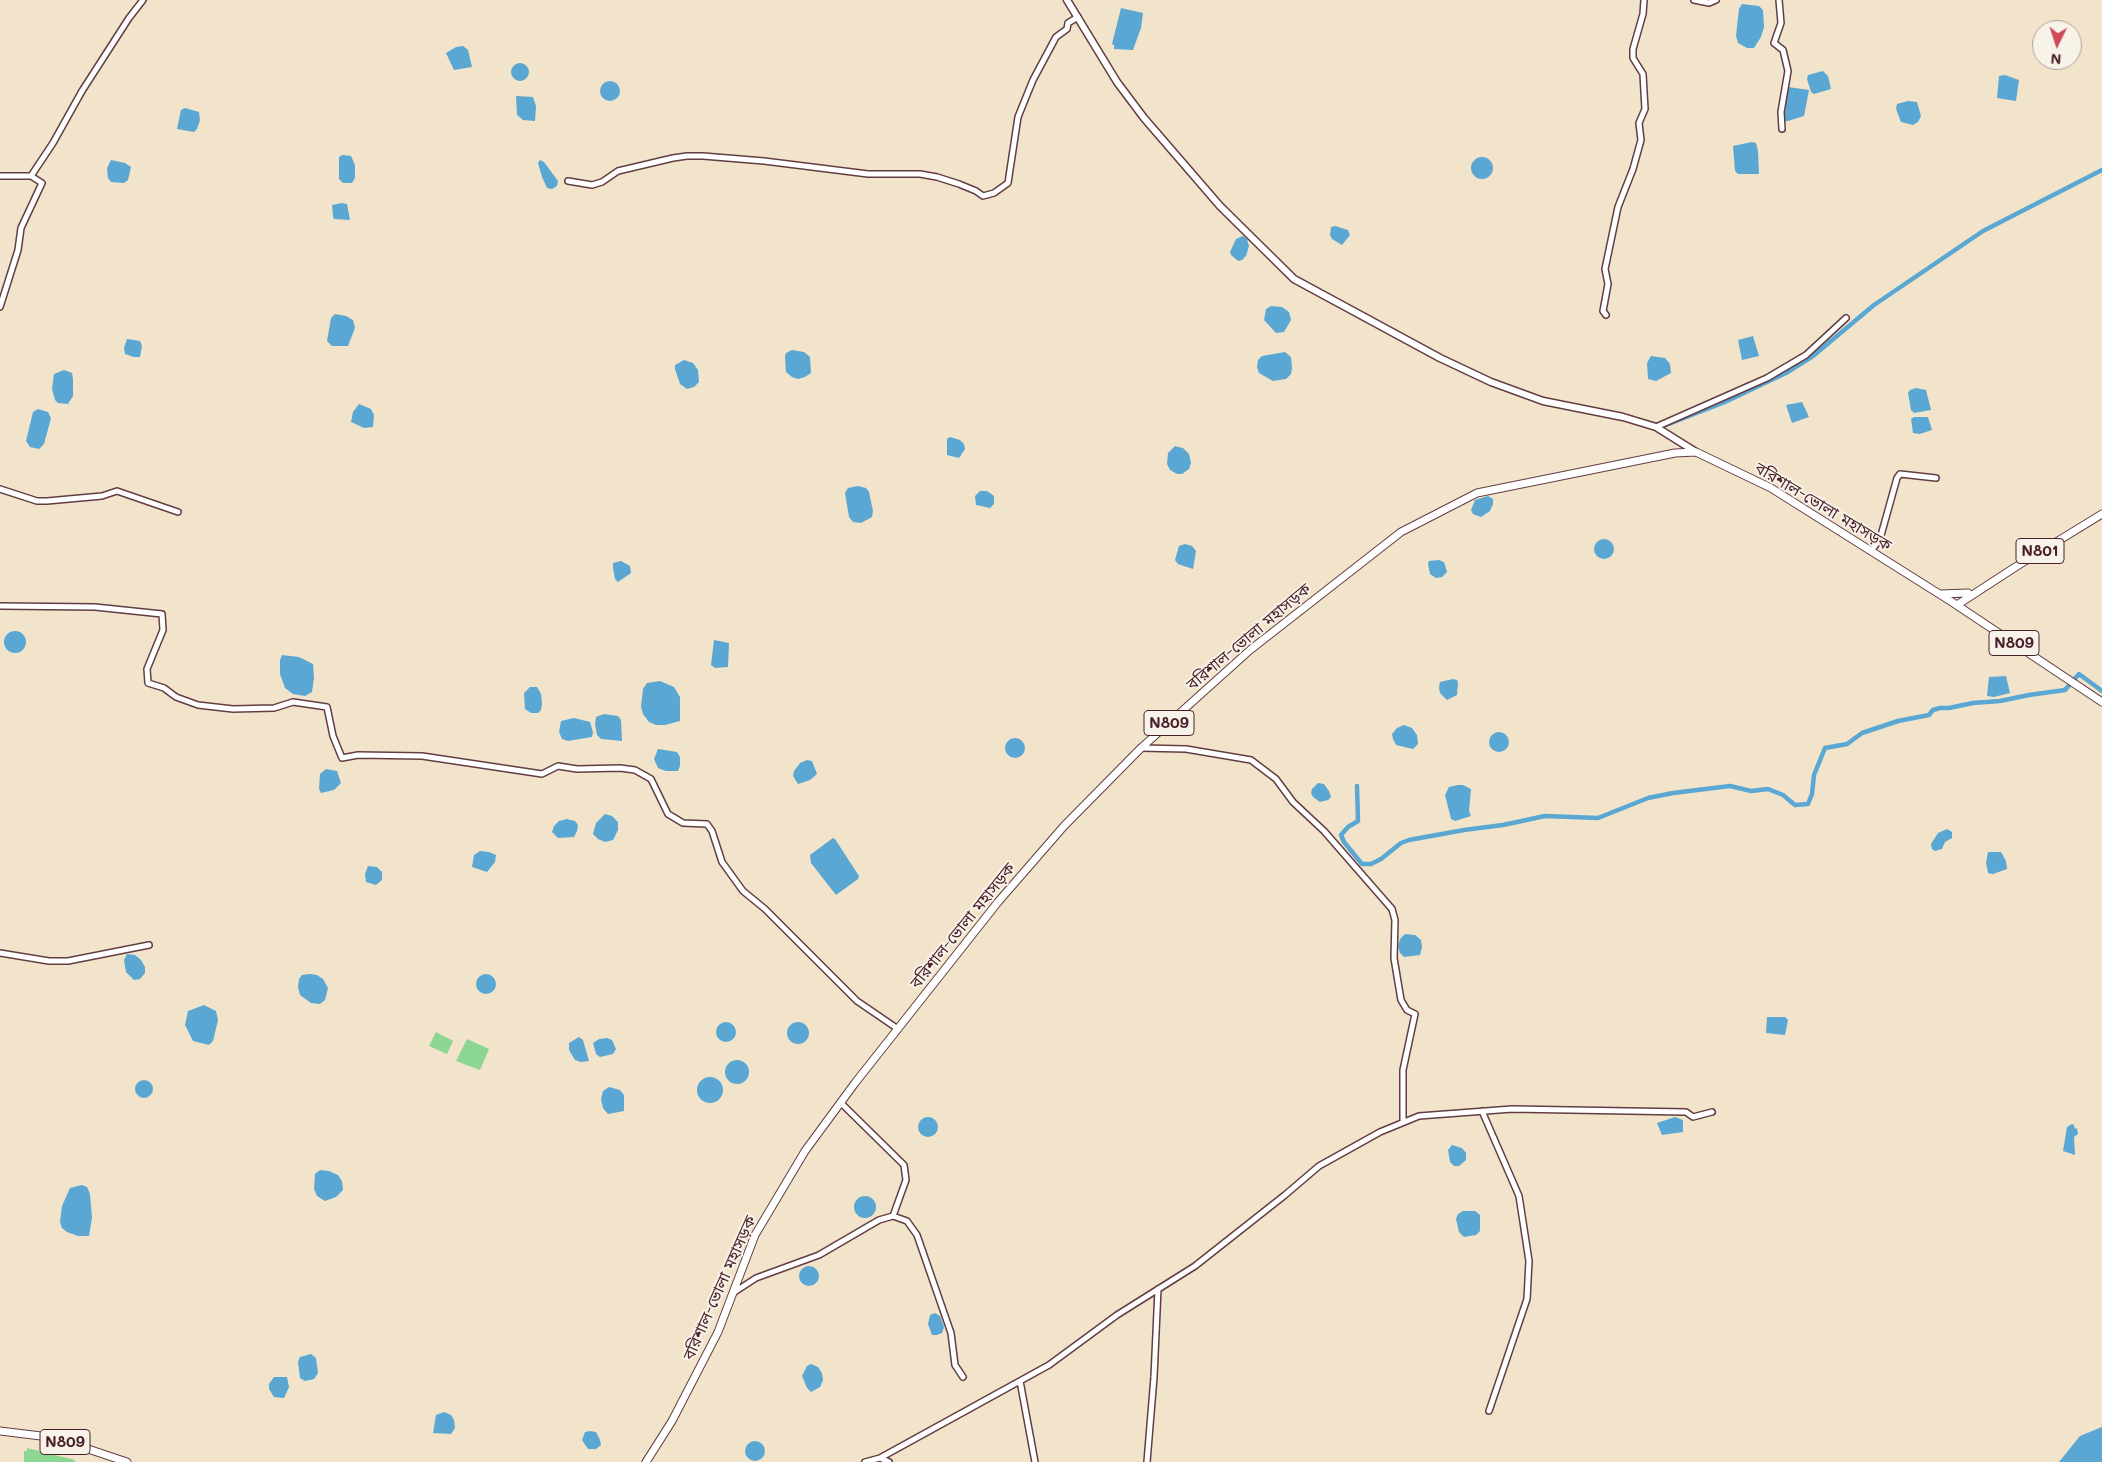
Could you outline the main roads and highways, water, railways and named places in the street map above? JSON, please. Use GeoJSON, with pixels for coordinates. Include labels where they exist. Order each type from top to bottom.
{"type":"FeatureCollection","features":[{"type":"Feature","properties":{"kind":"highway","name":"বরিশাল-ভোলা মহাসড়ক"},"geometry":{"type":"LineString","coordinates":[[646,1462],[672,1421],[718,1332],[755,1235],[805,1151],[1004,895],[1064,826],[1141,748],[1250,650],[1401,532],[1477,493],[1675,453],[1696,452],[1771,488],[1970,613],[2102,702]]}},
{"type":"Feature","properties":{"kind":"highway","name":"N801"},"geometry":{"type":"LineString","coordinates":[[1954,604],[2102,514]]}},
{"type":"Feature","properties":{"kind":"highway","name":"N801"},"geometry":{"type":"LineString","coordinates":[[1939,594],[1970,594]]}},
{"type":"Feature","properties":{"kind":"highway"},"geometry":{"type":"LineString","coordinates":[[1970,594],[1970,613]]}},
{"type":"Feature","properties":{"kind":"highway","name":"N809"},"geometry":{"type":"LineString","coordinates":[[0,1431],[41,1436],[73,1444],[127,1462]]}},
{"type":"Feature","properties":{"kind":"main road"},"geometry":{"type":"LineString","coordinates":[[1067,0],[1118,82],[1144,118],[1220,206],[1294,279],[1440,358],[1491,382],[1543,401],[1656,426],[1696,452]]}},
{"type":"Feature","properties":{"kind":"water"},"geometry":{"type":"Polygon","coordinates":[[[1742,4],[1759,6],[1763,10],[1764,27],[1761,37],[1754,48],[1747,48],[1738,43],[1736,36],[1739,9],[1742,4]]]}},
{"type":"Feature","properties":{"kind":"water"},"geometry":{"type":"Polygon","coordinates":[[[1121,8],[1143,13],[1141,28],[1133,50],[1114,49],[1112,44],[1121,8]]]}},
{"type":"Feature","properties":{"kind":"water"},"geometry":{"type":"Polygon","coordinates":[[[463,46],[468,50],[472,67],[454,70],[446,53],[456,47],[463,46]]]}},
{"type":"Feature","properties":{"kind":"water"},"geometry":{"type":"Polygon","coordinates":[[[520,63],[527,65],[529,72],[527,79],[520,81],[513,79],[511,72],[513,65],[520,63]]]}},
{"type":"Feature","properties":{"kind":"water"},"geometry":{"type":"Polygon","coordinates":[[[1823,71],[1828,76],[1831,89],[1814,94],[1811,92],[1807,79],[1808,75],[1823,71]]]}},
{"type":"Feature","properties":{"kind":"water"},"geometry":{"type":"Polygon","coordinates":[[[2005,75],[2019,80],[2016,101],[1997,98],[1999,76],[2005,75]]]}},
{"type":"Feature","properties":{"kind":"water"},"geometry":{"type":"Polygon","coordinates":[[[610,81],[617,84],[620,91],[617,98],[610,101],[603,98],[600,91],[603,84],[610,81]]]}},
{"type":"Feature","properties":{"kind":"water"},"geometry":{"type":"Polygon","coordinates":[[[1788,87],[1809,90],[1804,116],[1784,121],[1788,87]]]}},
{"type":"Feature","properties":{"kind":"water"},"geometry":{"type":"Polygon","coordinates":[[[516,96],[533,97],[536,106],[535,121],[523,120],[517,115],[516,96]]]}},
{"type":"Feature","properties":{"kind":"water"},"geometry":{"type":"Polygon","coordinates":[[[1908,101],[1917,102],[1921,116],[1918,122],[1913,125],[1901,122],[1896,109],[1897,104],[1908,101]]]}},
{"type":"Feature","properties":{"kind":"water"},"geometry":{"type":"Polygon","coordinates":[[[185,108],[199,112],[200,120],[194,132],[177,129],[181,110],[185,108]]]}},
{"type":"Feature","properties":{"kind":"water"},"geometry":{"type":"Polygon","coordinates":[[[1752,142],[1756,143],[1758,151],[1759,174],[1738,174],[1735,171],[1733,146],[1752,142]]]}},
{"type":"Feature","properties":{"kind":"water"},"geometry":{"type":"Polygon","coordinates":[[[342,155],[351,156],[355,165],[355,178],[352,183],[343,183],[339,179],[339,157],[342,155]]]}},
{"type":"Feature","properties":{"kind":"water"},"geometry":{"type":"Polygon","coordinates":[[[1482,157],[1490,160],[1493,168],[1490,176],[1482,179],[1474,176],[1471,168],[1474,160],[1482,157]]]}},
{"type":"Feature","properties":{"kind":"water"},"geometry":{"type":"Polygon","coordinates":[[[111,160],[125,163],[131,167],[128,180],[124,183],[111,182],[108,178],[107,168],[111,160]]]}},
{"type":"Feature","properties":{"kind":"water"},"geometry":{"type":"Polygon","coordinates":[[[540,160],[544,162],[558,181],[557,186],[552,189],[547,188],[542,177],[538,163],[540,160]]]}},
{"type":"Feature","properties":{"kind":"water"},"geometry":{"type":"Polygon","coordinates":[[[347,204],[350,220],[334,219],[332,205],[347,204]]]}},
{"type":"Feature","properties":{"kind":"water"},"geometry":{"type":"Polygon","coordinates":[[[1335,226],[1348,230],[1350,235],[1342,245],[1332,239],[1330,235],[1331,227],[1335,226]]]}},
{"type":"Feature","properties":{"kind":"water"},"geometry":{"type":"Polygon","coordinates":[[[1243,236],[1247,239],[1249,246],[1246,256],[1238,261],[1230,252],[1236,239],[1243,236]]]}},
{"type":"Feature","properties":{"kind":"water"},"geometry":{"type":"Polygon","coordinates":[[[1271,306],[1282,307],[1289,312],[1291,320],[1284,332],[1276,333],[1264,320],[1266,309],[1271,306]]]}},
{"type":"Feature","properties":{"kind":"water"},"geometry":{"type":"Polygon","coordinates":[[[335,314],[346,316],[353,320],[355,328],[348,346],[332,346],[327,341],[331,318],[335,314]]]}},
{"type":"Feature","properties":{"kind":"water"},"geometry":{"type":"Polygon","coordinates":[[[1753,336],[1759,356],[1742,360],[1738,340],[1753,336]]]}},
{"type":"Feature","properties":{"kind":"water"},"geometry":{"type":"Polygon","coordinates":[[[127,339],[140,341],[142,346],[140,357],[125,354],[124,348],[127,339]]]}},
{"type":"Feature","properties":{"kind":"water"},"geometry":{"type":"Polygon","coordinates":[[[792,350],[804,352],[810,357],[811,373],[805,377],[798,379],[786,372],[786,353],[792,350]]]}},
{"type":"Feature","properties":{"kind":"water"},"geometry":{"type":"Polygon","coordinates":[[[1285,352],[1291,357],[1292,368],[1291,374],[1286,379],[1273,381],[1259,373],[1257,367],[1258,360],[1262,356],[1285,352]]]}},
{"type":"Feature","properties":{"kind":"water"},"geometry":{"type":"Polygon","coordinates":[[[1651,356],[1665,358],[1670,364],[1671,373],[1656,381],[1648,379],[1647,363],[1651,356]]]}},
{"type":"Feature","properties":{"kind":"water"},"geometry":{"type":"Polygon","coordinates":[[[684,360],[693,363],[698,370],[699,382],[694,387],[687,389],[680,384],[675,369],[675,365],[684,360]]]}},
{"type":"Feature","properties":{"kind":"water"},"geometry":{"type":"Polygon","coordinates":[[[64,370],[72,373],[73,379],[73,396],[68,404],[58,403],[55,400],[52,389],[54,374],[64,370]]]}},
{"type":"Feature","properties":{"kind":"water"},"geometry":{"type":"Polygon","coordinates":[[[1916,388],[1926,390],[1931,410],[1914,413],[1911,410],[1908,393],[1916,388]]]}},
{"type":"Feature","properties":{"kind":"water"},"geometry":{"type":"Polygon","coordinates":[[[1802,402],[1809,417],[1792,423],[1786,405],[1802,402]]]}},
{"type":"Feature","properties":{"kind":"water"},"geometry":{"type":"Polygon","coordinates":[[[359,404],[371,409],[374,415],[373,427],[364,428],[351,422],[353,412],[359,404]]]}},
{"type":"Feature","properties":{"kind":"water"},"geometry":{"type":"Polygon","coordinates":[[[38,409],[48,412],[51,418],[44,444],[39,449],[30,447],[26,441],[33,412],[38,409]]]}},
{"type":"Feature","properties":{"kind":"water"},"geometry":{"type":"Polygon","coordinates":[[[1914,417],[1928,417],[1932,430],[1920,434],[1913,433],[1911,419],[1914,417]]]}},
{"type":"Feature","properties":{"kind":"water"},"geometry":{"type":"Polygon","coordinates":[[[950,437],[960,440],[964,444],[965,449],[959,458],[947,455],[947,439],[950,437]]]}},
{"type":"Feature","properties":{"kind":"water"},"geometry":{"type":"Polygon","coordinates":[[[1175,446],[1183,448],[1189,454],[1191,463],[1189,469],[1182,474],[1177,474],[1170,470],[1167,464],[1168,453],[1175,446]]]}},
{"type":"Feature","properties":{"kind":"water"},"geometry":{"type":"Polygon","coordinates":[[[858,486],[866,488],[869,492],[873,511],[872,517],[861,523],[853,522],[849,517],[845,493],[848,488],[858,486]]]}},
{"type":"Feature","properties":{"kind":"water"},"geometry":{"type":"Polygon","coordinates":[[[980,491],[987,491],[994,496],[994,504],[990,508],[976,505],[975,496],[980,491]]]}},
{"type":"Feature","properties":{"kind":"water"},"geometry":{"type":"Polygon","coordinates":[[[1488,496],[1493,499],[1490,511],[1481,517],[1473,514],[1471,510],[1475,500],[1488,496]]]}},
{"type":"Feature","properties":{"kind":"water"},"geometry":{"type":"Polygon","coordinates":[[[1604,539],[1611,542],[1614,549],[1611,556],[1604,559],[1597,556],[1594,549],[1597,542],[1604,539]]]}},
{"type":"Feature","properties":{"kind":"water"},"geometry":{"type":"Polygon","coordinates":[[[1185,544],[1192,546],[1196,551],[1193,569],[1178,564],[1175,560],[1179,546],[1185,544]]]}},
{"type":"Feature","properties":{"kind":"water"},"geometry":{"type":"Polygon","coordinates":[[[1439,560],[1444,562],[1447,572],[1442,577],[1436,578],[1430,574],[1428,564],[1429,561],[1439,560]]]}},
{"type":"Feature","properties":{"kind":"water"},"geometry":{"type":"Polygon","coordinates":[[[621,561],[630,566],[631,573],[618,582],[615,579],[613,563],[621,561]]]}},
{"type":"Feature","properties":{"kind":"water"},"geometry":{"type":"Polygon","coordinates":[[[15,631],[23,634],[26,642],[23,650],[15,653],[7,650],[4,642],[7,634],[15,631]]]}},
{"type":"Feature","properties":{"kind":"water"},"geometry":{"type":"Polygon","coordinates":[[[714,640],[729,643],[728,667],[715,668],[711,665],[714,640]]]}},
{"type":"Feature","properties":{"kind":"water"},"geometry":{"type":"Polygon","coordinates":[[[282,655],[299,657],[313,664],[312,692],[305,696],[293,694],[285,688],[280,674],[282,655]]]}},
{"type":"Feature","properties":{"kind":"water"},"geometry":{"type":"Polygon","coordinates":[[[2006,676],[2010,693],[1994,697],[1987,696],[1989,677],[2006,676]]]}},
{"type":"Feature","properties":{"kind":"water"},"geometry":{"type":"Polygon","coordinates":[[[1457,680],[1458,683],[1457,695],[1447,700],[1440,693],[1440,682],[1457,680]]]}},
{"type":"Feature","properties":{"kind":"water"},"geometry":{"type":"Polygon","coordinates":[[[660,681],[674,687],[680,697],[680,721],[656,725],[649,722],[643,714],[641,707],[643,689],[647,683],[660,681]]]}},
{"type":"Feature","properties":{"kind":"water"},"geometry":{"type":"Polygon","coordinates":[[[530,687],[537,687],[541,694],[542,704],[541,710],[538,713],[531,713],[525,709],[524,693],[530,687]]]}},
{"type":"Feature","properties":{"kind":"water"},"geometry":{"type":"Polygon","coordinates":[[[604,714],[618,716],[621,720],[622,741],[601,739],[597,735],[596,717],[604,714]]]}},
{"type":"Feature","properties":{"kind":"water"},"geometry":{"type":"Polygon","coordinates":[[[574,718],[590,722],[593,732],[592,737],[568,741],[562,739],[559,732],[561,721],[574,718]]]}},
{"type":"Feature","properties":{"kind":"water"},"geometry":{"type":"Polygon","coordinates":[[[1404,725],[1412,728],[1417,735],[1418,744],[1413,749],[1396,745],[1393,739],[1392,734],[1397,728],[1404,725]]]}},
{"type":"Feature","properties":{"kind":"water"},"geometry":{"type":"Polygon","coordinates":[[[1499,732],[1506,735],[1509,742],[1506,749],[1499,752],[1492,749],[1489,742],[1492,735],[1499,732]]]}},
{"type":"Feature","properties":{"kind":"water"},"geometry":{"type":"Polygon","coordinates":[[[1011,738],[1019,738],[1025,744],[1025,752],[1019,758],[1011,758],[1005,752],[1005,744],[1011,738]]]}},
{"type":"Feature","properties":{"kind":"water"},"geometry":{"type":"Polygon","coordinates":[[[658,749],[677,752],[680,757],[678,771],[666,771],[658,768],[654,759],[658,749]]]}},
{"type":"Feature","properties":{"kind":"water"},"geometry":{"type":"Polygon","coordinates":[[[807,760],[812,761],[817,774],[810,780],[798,784],[793,776],[794,771],[800,763],[807,760]]]}},
{"type":"Feature","properties":{"kind":"water"},"geometry":{"type":"Polygon","coordinates":[[[326,769],[337,771],[341,783],[334,790],[321,793],[319,789],[320,774],[326,769]]]}},
{"type":"Feature","properties":{"kind":"water"},"geometry":{"type":"Polygon","coordinates":[[[1318,783],[1324,784],[1329,791],[1331,797],[1328,800],[1320,802],[1313,797],[1312,789],[1318,783]]]}},
{"type":"Feature","properties":{"kind":"water"},"geometry":{"type":"Polygon","coordinates":[[[1458,785],[1471,789],[1469,811],[1471,816],[1455,821],[1451,819],[1445,795],[1449,787],[1458,785]]]}},
{"type":"Feature","properties":{"kind":"water"},"geometry":{"type":"Polygon","coordinates":[[[605,814],[612,816],[618,822],[618,830],[613,840],[605,842],[593,834],[596,823],[605,814]]]}},
{"type":"Feature","properties":{"kind":"water"},"geometry":{"type":"Polygon","coordinates":[[[567,819],[575,821],[578,825],[577,831],[574,837],[558,838],[552,832],[554,826],[559,821],[567,819]]]}},
{"type":"Feature","properties":{"kind":"water"},"geometry":{"type":"Polygon","coordinates":[[[1947,829],[1952,832],[1952,838],[1945,842],[1942,849],[1935,851],[1932,849],[1931,844],[1938,833],[1947,829]]]}},
{"type":"Feature","properties":{"kind":"water"},"geometry":{"type":"Polygon","coordinates":[[[833,838],[859,876],[858,879],[836,895],[811,863],[810,855],[833,838]]]}},
{"type":"Feature","properties":{"kind":"water"},"geometry":{"type":"Polygon","coordinates":[[[480,851],[496,855],[495,862],[487,872],[472,867],[474,855],[480,851]]]}},
{"type":"Feature","properties":{"kind":"water"},"geometry":{"type":"Polygon","coordinates":[[[1988,852],[2001,852],[2006,861],[2007,869],[1993,874],[1988,873],[1986,863],[1988,852]]]}},
{"type":"Feature","properties":{"kind":"water"},"geometry":{"type":"Polygon","coordinates":[[[368,866],[377,867],[382,872],[382,880],[376,885],[366,882],[365,874],[368,866]]]}},
{"type":"Feature","properties":{"kind":"water"},"geometry":{"type":"Polygon","coordinates":[[[1405,934],[1415,935],[1421,940],[1420,955],[1404,957],[1400,953],[1398,946],[1400,939],[1405,934]]]}},
{"type":"Feature","properties":{"kind":"water"},"geometry":{"type":"Polygon","coordinates":[[[127,954],[135,955],[145,967],[145,973],[140,979],[134,980],[126,972],[124,960],[127,954]]]}},
{"type":"Feature","properties":{"kind":"water"},"geometry":{"type":"Polygon","coordinates":[[[486,974],[493,977],[496,984],[493,991],[486,994],[479,991],[476,984],[479,977],[486,974]]]}},
{"type":"Feature","properties":{"kind":"water"},"geometry":{"type":"Polygon","coordinates":[[[302,975],[317,975],[323,979],[328,988],[325,1000],[320,1004],[311,1003],[300,995],[299,979],[302,975]]]}},
{"type":"Feature","properties":{"kind":"water"},"geometry":{"type":"Polygon","coordinates":[[[204,1005],[216,1011],[218,1020],[213,1041],[209,1045],[193,1041],[185,1025],[188,1011],[204,1005]]]}},
{"type":"Feature","properties":{"kind":"water"},"geometry":{"type":"Polygon","coordinates":[[[1767,1017],[1785,1017],[1788,1020],[1785,1035],[1766,1033],[1767,1017]]]}},
{"type":"Feature","properties":{"kind":"water"},"geometry":{"type":"Polygon","coordinates":[[[726,1022],[733,1025],[736,1032],[733,1039],[726,1042],[719,1039],[716,1032],[719,1025],[726,1022]]]}},
{"type":"Feature","properties":{"kind":"water"},"geometry":{"type":"Polygon","coordinates":[[[798,1022],[806,1025],[809,1033],[806,1041],[798,1044],[790,1041],[787,1033],[790,1025],[798,1022]]]}},
{"type":"Feature","properties":{"kind":"water"},"geometry":{"type":"Polygon","coordinates":[[[579,1037],[583,1040],[589,1061],[581,1062],[575,1060],[569,1050],[569,1043],[579,1037]]]}},
{"type":"Feature","properties":{"kind":"water"},"geometry":{"type":"Polygon","coordinates":[[[607,1038],[612,1040],[616,1049],[613,1054],[600,1057],[596,1054],[593,1043],[599,1039],[607,1038]]]}},
{"type":"Feature","properties":{"kind":"water"},"geometry":{"type":"Polygon","coordinates":[[[737,1060],[742,1061],[748,1067],[748,1077],[742,1083],[737,1084],[732,1083],[726,1077],[725,1072],[726,1067],[732,1061],[737,1060]]]}},
{"type":"Feature","properties":{"kind":"water"},"geometry":{"type":"Polygon","coordinates":[[[710,1077],[719,1081],[723,1090],[719,1099],[710,1103],[701,1099],[697,1090],[701,1081],[710,1077]]]}},
{"type":"Feature","properties":{"kind":"water"},"geometry":{"type":"Polygon","coordinates":[[[140,1080],[148,1080],[153,1085],[151,1096],[140,1098],[135,1093],[135,1085],[140,1080]]]}},
{"type":"Feature","properties":{"kind":"water"},"geometry":{"type":"Polygon","coordinates":[[[609,1087],[620,1090],[624,1095],[624,1111],[608,1114],[603,1108],[601,1099],[603,1091],[609,1087]]]}},
{"type":"Feature","properties":{"kind":"water"},"geometry":{"type":"Polygon","coordinates":[[[924,1117],[932,1117],[938,1123],[938,1131],[932,1137],[924,1137],[918,1131],[918,1123],[924,1117]]]}},
{"type":"Feature","properties":{"kind":"water"},"geometry":{"type":"Polygon","coordinates":[[[1675,1117],[1683,1120],[1683,1132],[1662,1135],[1657,1123],[1675,1117]]]}},
{"type":"Feature","properties":{"kind":"water"},"geometry":{"type":"Polygon","coordinates":[[[2072,1124],[2075,1129],[2077,1128],[2078,1134],[2074,1137],[2075,1155],[2063,1151],[2067,1127],[2072,1124]]]}},
{"type":"Feature","properties":{"kind":"water"},"geometry":{"type":"Polygon","coordinates":[[[1452,1145],[1462,1148],[1466,1153],[1466,1160],[1459,1166],[1454,1166],[1450,1162],[1448,1150],[1452,1145]]]}},
{"type":"Feature","properties":{"kind":"water"},"geometry":{"type":"Polygon","coordinates":[[[320,1170],[338,1175],[342,1181],[343,1190],[336,1197],[325,1201],[317,1196],[314,1189],[315,1174],[320,1170]]]}},
{"type":"Feature","properties":{"kind":"water"},"geometry":{"type":"Polygon","coordinates":[[[82,1185],[87,1187],[90,1194],[92,1218],[89,1236],[78,1236],[67,1232],[62,1228],[60,1222],[62,1206],[70,1188],[82,1185]]]}},
{"type":"Feature","properties":{"kind":"water"},"geometry":{"type":"Polygon","coordinates":[[[865,1196],[873,1199],[876,1207],[873,1215],[865,1218],[857,1215],[854,1207],[857,1199],[865,1196]]]}},
{"type":"Feature","properties":{"kind":"water"},"geometry":{"type":"Polygon","coordinates":[[[1463,1211],[1475,1211],[1480,1215],[1480,1231],[1476,1235],[1464,1237],[1459,1232],[1456,1219],[1458,1214],[1463,1211]]]}},
{"type":"Feature","properties":{"kind":"water"},"geometry":{"type":"Polygon","coordinates":[[[809,1266],[816,1269],[819,1276],[816,1283],[809,1286],[802,1283],[799,1276],[802,1269],[809,1266]]]}},
{"type":"Feature","properties":{"kind":"water"},"geometry":{"type":"Polygon","coordinates":[[[935,1313],[940,1316],[944,1327],[942,1333],[932,1335],[928,1324],[930,1315],[935,1313]]]}},
{"type":"Feature","properties":{"kind":"water"},"geometry":{"type":"Polygon","coordinates":[[[311,1354],[316,1358],[318,1373],[314,1379],[305,1381],[300,1378],[298,1362],[300,1357],[311,1354]]]}},
{"type":"Feature","properties":{"kind":"water"},"geometry":{"type":"Polygon","coordinates":[[[811,1364],[818,1367],[822,1373],[823,1380],[820,1387],[811,1392],[807,1388],[802,1376],[807,1366],[811,1364]]]}},
{"type":"Feature","properties":{"kind":"water"},"geometry":{"type":"Polygon","coordinates":[[[274,1377],[287,1377],[289,1387],[284,1398],[274,1397],[269,1389],[269,1384],[274,1377]]]}},
{"type":"Feature","properties":{"kind":"water"},"geometry":{"type":"Polygon","coordinates":[[[444,1412],[451,1415],[455,1428],[451,1434],[433,1433],[436,1415],[444,1412]]]}},
{"type":"Feature","properties":{"kind":"water"},"geometry":{"type":"Polygon","coordinates":[[[2102,1427],[2102,1462],[2059,1462],[2080,1436],[2102,1427]]]}},
{"type":"Feature","properties":{"kind":"water"},"geometry":{"type":"Polygon","coordinates":[[[585,1432],[596,1432],[600,1440],[601,1445],[596,1449],[588,1449],[582,1440],[585,1432]]]}},
{"type":"Feature","properties":{"kind":"water"},"geometry":{"type":"Polygon","coordinates":[[[755,1441],[762,1444],[765,1451],[762,1458],[755,1461],[748,1458],[745,1451],[748,1444],[755,1441]]]}},
{"type":"Feature","properties":{"kind":"waterway"},"geometry":{"type":"LineString","coordinates":[[1666,425],[1725,402],[1786,373],[1813,356],[1874,305],[1983,231],[2102,170]]}},
{"type":"Feature","properties":{"kind":"waterway"},"geometry":{"type":"LineString","coordinates":[[1357,786],[1358,821],[1348,827],[1341,835],[1344,842],[1362,864],[1371,864],[1381,859],[1401,843],[1409,840],[1503,825],[1545,816],[1598,818],[1648,798],[1673,793],[1730,786],[1751,791],[1768,789],[1783,795],[1795,805],[1808,804],[1812,794],[1814,775],[1825,748],[1847,744],[1862,733],[1898,721],[1929,715],[1933,710],[1940,708],[2000,701],[2065,690],[2079,674],[2102,691]]}}]}
